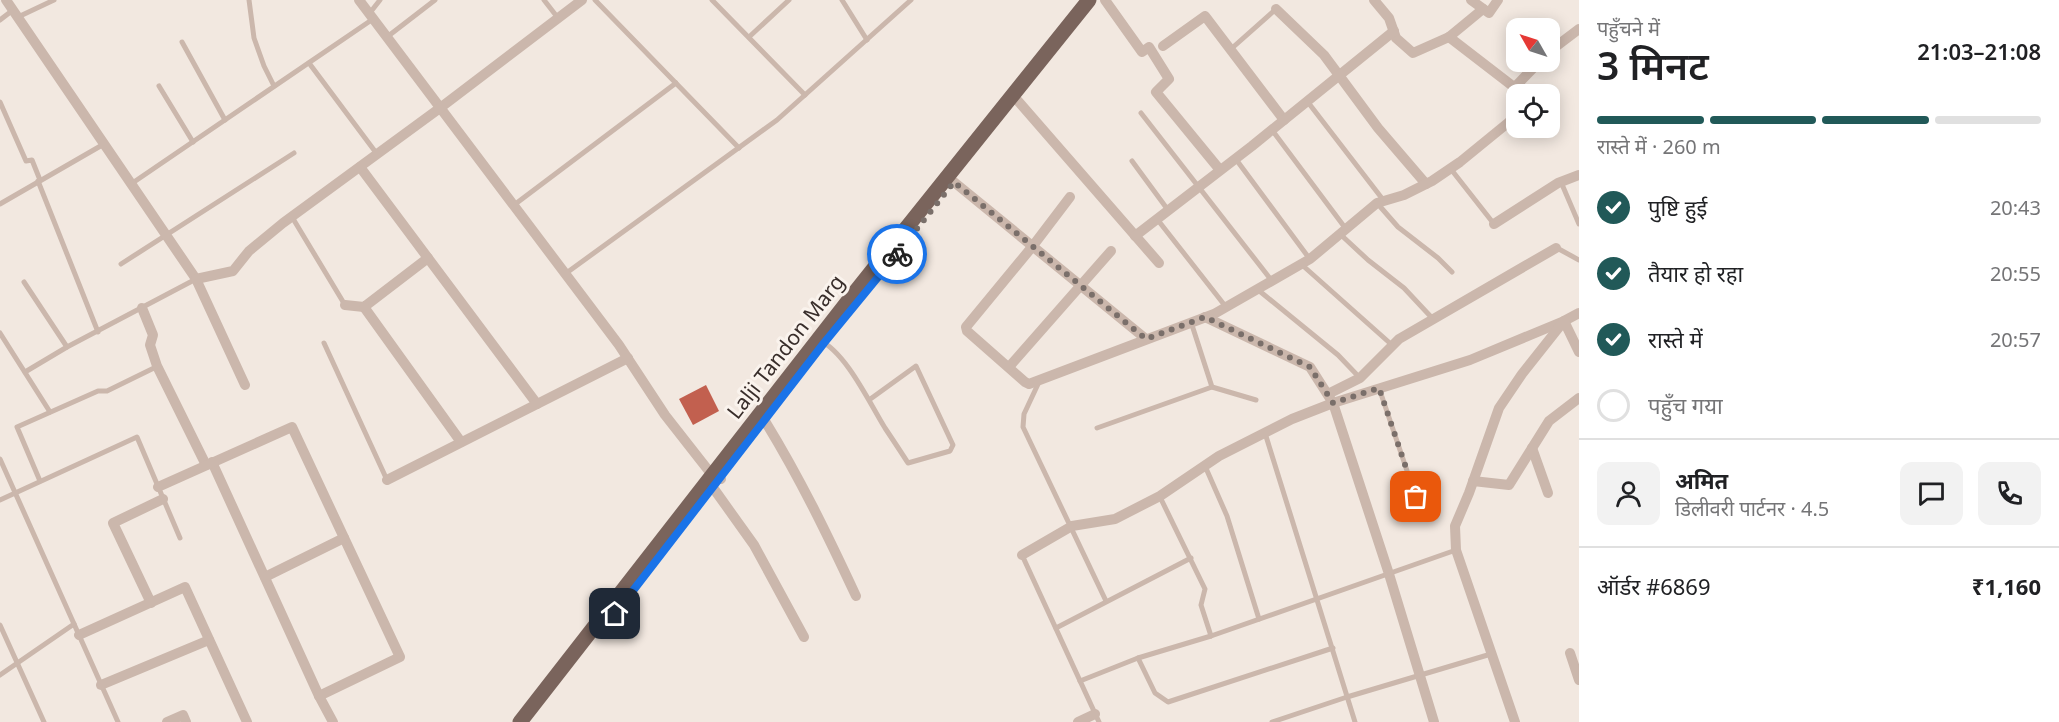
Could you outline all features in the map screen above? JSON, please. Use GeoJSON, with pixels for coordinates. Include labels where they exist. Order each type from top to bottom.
{"type":"FeatureCollection","features":[{"type":"Feature","properties":{"kind":"main road","name":"Lalji Tandon Marg"},"geometry":{"type":"LineString","coordinates":[[520,722],[555,684],[765,422],[821,341],[862,298],[954,182],[1089,0]]}},
{"type":"Feature","properties":{"kind":"main road","name":"Lalji Tandon Marg"},"geometry":{"type":"LineString","coordinates":[[716,481],[821,341],[1098,0]]}},
{"type":"Feature","properties":{"kind":"main road","name":"Lalji Tandon Marg"},"geometry":{"type":"LineString","coordinates":[[531,722],[555,684]]}},
{"type":"Feature","properties":{"kind":"street"},"geometry":{"type":"LineString","coordinates":[[6,0],[196,279],[246,385]]}},
{"type":"Feature","properties":{"kind":"street"},"geometry":{"type":"LineString","coordinates":[[359,0],[566,274],[628,358],[665,414],[716,481],[804,636]]}},
{"type":"Feature","properties":{"kind":"street"},"geometry":{"type":"LineString","coordinates":[[196,279],[233,271],[249,251],[292,217],[582,0]]}},
{"type":"Feature","properties":{"kind":"street"},"geometry":{"type":"LineString","coordinates":[[1105,0],[1142,52],[1149,47],[1169,79],[1156,92],[1220,170]]}},
{"type":"Feature","properties":{"kind":"street"},"geometry":{"type":"LineString","coordinates":[[1374,0],[1389,18],[1396,38],[1413,53],[1449,36],[1483,9]]}},
{"type":"Feature","properties":{"kind":"street"},"geometry":{"type":"LineString","coordinates":[[1471,0],[1489,13],[1498,0]]}},
{"type":"Feature","properties":{"kind":"street"},"geometry":{"type":"LineString","coordinates":[[1276,9],[1324,56],[1378,128],[1426,184]]}},
{"type":"Feature","properties":{"kind":"street"},"geometry":{"type":"LineString","coordinates":[[1163,46],[1205,16],[1284,120]]}},
{"type":"Feature","properties":{"kind":"street"},"geometry":{"type":"LineString","coordinates":[[1560,43],[1579,29]]}},
{"type":"Feature","properties":{"kind":"street"},"geometry":{"type":"LineString","coordinates":[[1135,236],[1272,130],[1394,31]]}},
{"type":"Feature","properties":{"kind":"street"},"geometry":{"type":"LineString","coordinates":[[1449,36],[1510,84]]}},
{"type":"Feature","properties":{"kind":"street"},"geometry":{"type":"LineString","coordinates":[[1018,101],[1160,263]]}},
{"type":"Feature","properties":{"kind":"street"},"geometry":{"type":"LineString","coordinates":[[1070,197],[966,327],[967,331],[1029,384],[1226,307],[1306,262],[1381,202],[1404,195],[1426,184],[1506,124]]}},
{"type":"Feature","properties":{"kind":"street"},"geometry":{"type":"LineString","coordinates":[[360,167],[537,404]]}},
{"type":"Feature","properties":{"kind":"street"},"geometry":{"type":"LineString","coordinates":[[1494,224],[1561,182],[1579,175]]}},
{"type":"Feature","properties":{"kind":"street"},"geometry":{"type":"LineString","coordinates":[[954,182],[1146,339]]}},
{"type":"Feature","properties":{"kind":"street"},"geometry":{"type":"LineString","coordinates":[[1022,555],[1072,526],[1115,519],[1160,496],[1204,466],[1330,399],[1360,378],[1399,339],[1556,248]]}},
{"type":"Feature","properties":{"kind":"street"},"geometry":{"type":"LineString","coordinates":[[1009,367],[1111,251]]}},
{"type":"Feature","properties":{"kind":"street"},"geometry":{"type":"LineString","coordinates":[[345,305],[364,307],[428,258]]}},
{"type":"Feature","properties":{"kind":"street"},"geometry":{"type":"LineString","coordinates":[[364,307],[461,442]]}},
{"type":"Feature","properties":{"kind":"street"},"geometry":{"type":"LineString","coordinates":[[142,308],[153,335],[150,345],[157,366],[265,577],[333,722]]}},
{"type":"Feature","properties":{"kind":"street"},"geometry":{"type":"LineString","coordinates":[[1330,399],[1379,388],[1470,360],[1579,313]]}},
{"type":"Feature","properties":{"kind":"street"},"geometry":{"type":"LineString","coordinates":[[1205,317],[1310,367],[1330,399],[1389,574],[1434,722]]}},
{"type":"Feature","properties":{"kind":"street"},"geometry":{"type":"LineString","coordinates":[[1564,321],[1579,352]]}},
{"type":"Feature","properties":{"kind":"street"},"geometry":{"type":"LineString","coordinates":[[1515,722],[1456,550],[1455,526],[1499,408],[1522,374],[1564,321]]}},
{"type":"Feature","properties":{"kind":"street"},"geometry":{"type":"LineString","coordinates":[[387,480],[628,358]]}},
{"type":"Feature","properties":{"kind":"street"},"geometry":{"type":"LineString","coordinates":[[1473,481],[1509,485],[1549,421],[1579,398]]}},
{"type":"Feature","properties":{"kind":"street"},"geometry":{"type":"LineString","coordinates":[[765,422],[802,484],[856,596]]}},
{"type":"Feature","properties":{"kind":"street"},"geometry":{"type":"LineString","coordinates":[[158,487],[292,427],[400,657],[320,696]]}},
{"type":"Feature","properties":{"kind":"street"},"geometry":{"type":"LineString","coordinates":[[1532,448],[1548,493]]}},
{"type":"Feature","properties":{"kind":"street"},"geometry":{"type":"LineString","coordinates":[[151,603],[112,523],[164,499]]}},
{"type":"Feature","properties":{"kind":"street"},"geometry":{"type":"LineString","coordinates":[[265,577],[344,538]]}},
{"type":"Feature","properties":{"kind":"street"},"geometry":{"type":"LineString","coordinates":[[79,635],[185,587],[247,722]]}},
{"type":"Feature","properties":{"kind":"street"},"geometry":{"type":"LineString","coordinates":[[101,685],[209,640]]}},
{"type":"Feature","properties":{"kind":"street"},"geometry":{"type":"LineString","coordinates":[[1570,653],[1579,680]]}},
{"type":"Feature","properties":{"kind":"street"},"geometry":{"type":"LineString","coordinates":[[167,722],[183,715],[186,722]]}},
{"type":"Feature","properties":{"kind":"street"},"geometry":{"type":"LineString","coordinates":[[1078,722],[1097,718]]}},
{"type":"Feature","properties":{"kind":"lane"},"geometry":{"type":"LineString","coordinates":[[0,20],[54,0]]}},
{"type":"Feature","properties":{"kind":"lane"},"geometry":{"type":"LineString","coordinates":[[249,0],[254,39],[274,86]]}},
{"type":"Feature","properties":{"kind":"lane"},"geometry":{"type":"LineString","coordinates":[[131,184],[309,63],[371,16],[380,0]]}},
{"type":"Feature","properties":{"kind":"lane"},"geometry":{"type":"LineString","coordinates":[[387,38],[435,0]]}},
{"type":"Feature","properties":{"kind":"lane"},"geometry":{"type":"LineString","coordinates":[[544,0],[558,18]]}},
{"type":"Feature","properties":{"kind":"lane"},"geometry":{"type":"LineString","coordinates":[[595,0],[739,148]]}},
{"type":"Feature","properties":{"kind":"lane"},"geometry":{"type":"LineString","coordinates":[[712,0],[805,95]]}},
{"type":"Feature","properties":{"kind":"lane"},"geometry":{"type":"LineString","coordinates":[[749,37],[789,0]]}},
{"type":"Feature","properties":{"kind":"lane"},"geometry":{"type":"LineString","coordinates":[[843,0],[867,40]]}},
{"type":"Feature","properties":{"kind":"lane"},"geometry":{"type":"LineString","coordinates":[[566,274],[777,120],[911,0]]}},
{"type":"Feature","properties":{"kind":"lane"},"geometry":{"type":"LineString","coordinates":[[1231,49],[1276,9]]}},
{"type":"Feature","properties":{"kind":"lane"},"geometry":{"type":"LineString","coordinates":[[182,42],[225,120]]}},
{"type":"Feature","properties":{"kind":"lane"},"geometry":{"type":"LineString","coordinates":[[309,63],[377,154]]}},
{"type":"Feature","properties":{"kind":"lane"},"geometry":{"type":"LineString","coordinates":[[514,206],[676,83]]}},
{"type":"Feature","properties":{"kind":"lane"},"geometry":{"type":"LineString","coordinates":[[159,86],[193,142]]}},
{"type":"Feature","properties":{"kind":"lane"},"geometry":{"type":"LineString","coordinates":[[1307,101],[1398,227],[1452,272]]}},
{"type":"Feature","properties":{"kind":"lane"},"geometry":{"type":"LineString","coordinates":[[0,102],[26,161],[32,160],[98,332]]}},
{"type":"Feature","properties":{"kind":"lane"},"geometry":{"type":"LineString","coordinates":[[1141,114],[1272,281]]}},
{"type":"Feature","properties":{"kind":"lane"},"geometry":{"type":"LineString","coordinates":[[1272,130],[1343,232],[1368,260],[1404,288],[1433,319]]}},
{"type":"Feature","properties":{"kind":"lane"},"geometry":{"type":"LineString","coordinates":[[0,204],[104,144]]}},
{"type":"Feature","properties":{"kind":"lane"},"geometry":{"type":"LineString","coordinates":[[121,264],[294,153]]}},
{"type":"Feature","properties":{"kind":"lane"},"geometry":{"type":"LineString","coordinates":[[1235,158],[1306,262],[1393,345]]}},
{"type":"Feature","properties":{"kind":"lane"},"geometry":{"type":"LineString","coordinates":[[1132,161],[1168,210]]}},
{"type":"Feature","properties":{"kind":"lane"},"geometry":{"type":"LineString","coordinates":[[1450,168],[1494,224]]}},
{"type":"Feature","properties":{"kind":"lane"},"geometry":{"type":"LineString","coordinates":[[1561,182],[1579,224]]}},
{"type":"Feature","properties":{"kind":"lane"},"geometry":{"type":"LineString","coordinates":[[292,217],[345,305]]}},
{"type":"Feature","properties":{"kind":"lane"},"geometry":{"type":"LineString","coordinates":[[1157,219],[1226,307]]}},
{"type":"Feature","properties":{"kind":"lane"},"geometry":{"type":"LineString","coordinates":[[1556,248],[1579,260]]}},
{"type":"Feature","properties":{"kind":"lane"},"geometry":{"type":"LineString","coordinates":[[25,372],[67,347],[196,279]]}},
{"type":"Feature","properties":{"kind":"lane"},"geometry":{"type":"LineString","coordinates":[[24,282],[67,347]]}},
{"type":"Feature","properties":{"kind":"lane"},"geometry":{"type":"LineString","coordinates":[[1257,289],[1338,355],[1360,378]]}},
{"type":"Feature","properties":{"kind":"lane"},"geometry":{"type":"LineString","coordinates":[[1191,322],[1212,387]]}},
{"type":"Feature","properties":{"kind":"lane"},"geometry":{"type":"LineString","coordinates":[[0,333],[50,412]]}},
{"type":"Feature","properties":{"kind":"lane"},"geometry":{"type":"LineString","coordinates":[[821,341],[845,363],[868,400],[909,463],[950,451],[952,448],[953,445],[916,366],[868,400]]}},
{"type":"Feature","properties":{"kind":"lane"},"geometry":{"type":"LineString","coordinates":[[324,343],[387,480]]}},
{"type":"Feature","properties":{"kind":"lane"},"geometry":{"type":"LineString","coordinates":[[40,482],[17,427],[98,391],[107,391],[157,366]]}},
{"type":"Feature","properties":{"kind":"lane"},"geometry":{"type":"LineString","coordinates":[[1040,381],[1024,414],[1023,427],[1106,601]]}},
{"type":"Feature","properties":{"kind":"lane"},"geometry":{"type":"LineString","coordinates":[[1096,428],[1212,387],[1256,400]]}},
{"type":"Feature","properties":{"kind":"lane"},"geometry":{"type":"LineString","coordinates":[[1379,388],[1423,518]]}},
{"type":"Feature","properties":{"kind":"lane"},"geometry":{"type":"LineString","coordinates":[[1265,433],[1355,722]]}},
{"type":"Feature","properties":{"kind":"lane"},"geometry":{"type":"LineString","coordinates":[[0,500],[137,437],[180,538]]}},
{"type":"Feature","properties":{"kind":"lane"},"geometry":{"type":"LineString","coordinates":[[0,459],[118,722]]}},
{"type":"Feature","properties":{"kind":"lane"},"geometry":{"type":"LineString","coordinates":[[1204,466],[1227,516],[1259,619]]}},
{"type":"Feature","properties":{"kind":"lane"},"geometry":{"type":"LineString","coordinates":[[1160,496],[1205,589],[1201,605],[1211,636]]}},
{"type":"Feature","properties":{"kind":"lane"},"geometry":{"type":"LineString","coordinates":[[1080,681],[1138,658],[1211,636],[1456,550]]}},
{"type":"Feature","properties":{"kind":"lane"},"geometry":{"type":"LineString","coordinates":[[1022,555],[1097,718]]}},
{"type":"Feature","properties":{"kind":"lane"},"geometry":{"type":"LineString","coordinates":[[1056,628],[1191,558]]}},
{"type":"Feature","properties":{"kind":"lane"},"geometry":{"type":"LineString","coordinates":[[0,675],[74,624]]}},
{"type":"Feature","properties":{"kind":"lane"},"geometry":{"type":"LineString","coordinates":[[0,625],[44,722]]}},
{"type":"Feature","properties":{"kind":"lane"},"geometry":{"type":"LineString","coordinates":[[1138,658],[1155,693],[1168,702],[1333,648]]}},
{"type":"Feature","properties":{"kind":"lane"},"geometry":{"type":"LineString","coordinates":[[1272,722],[1491,654]]}},
{"type":"Feature","properties":{"kind":"building"},"geometry":{"type":"Polygon","coordinates":[[[706,385],[719,411],[693,425],[679,399],[706,385]]]}},
{"type":"Feature","properties":{"kind":"way so far"},"geometry":{"type":"LineString","coordinates":[[897,254],[954,182],[1146,339],[1205,317],[1310,367],[1333,403],[1379,388],[1416,497]]}},
{"type":"Feature","properties":{"kind":"route"},"geometry":{"type":"LineString","coordinates":[[615,614],[824,343],[897,254]]}}]}
